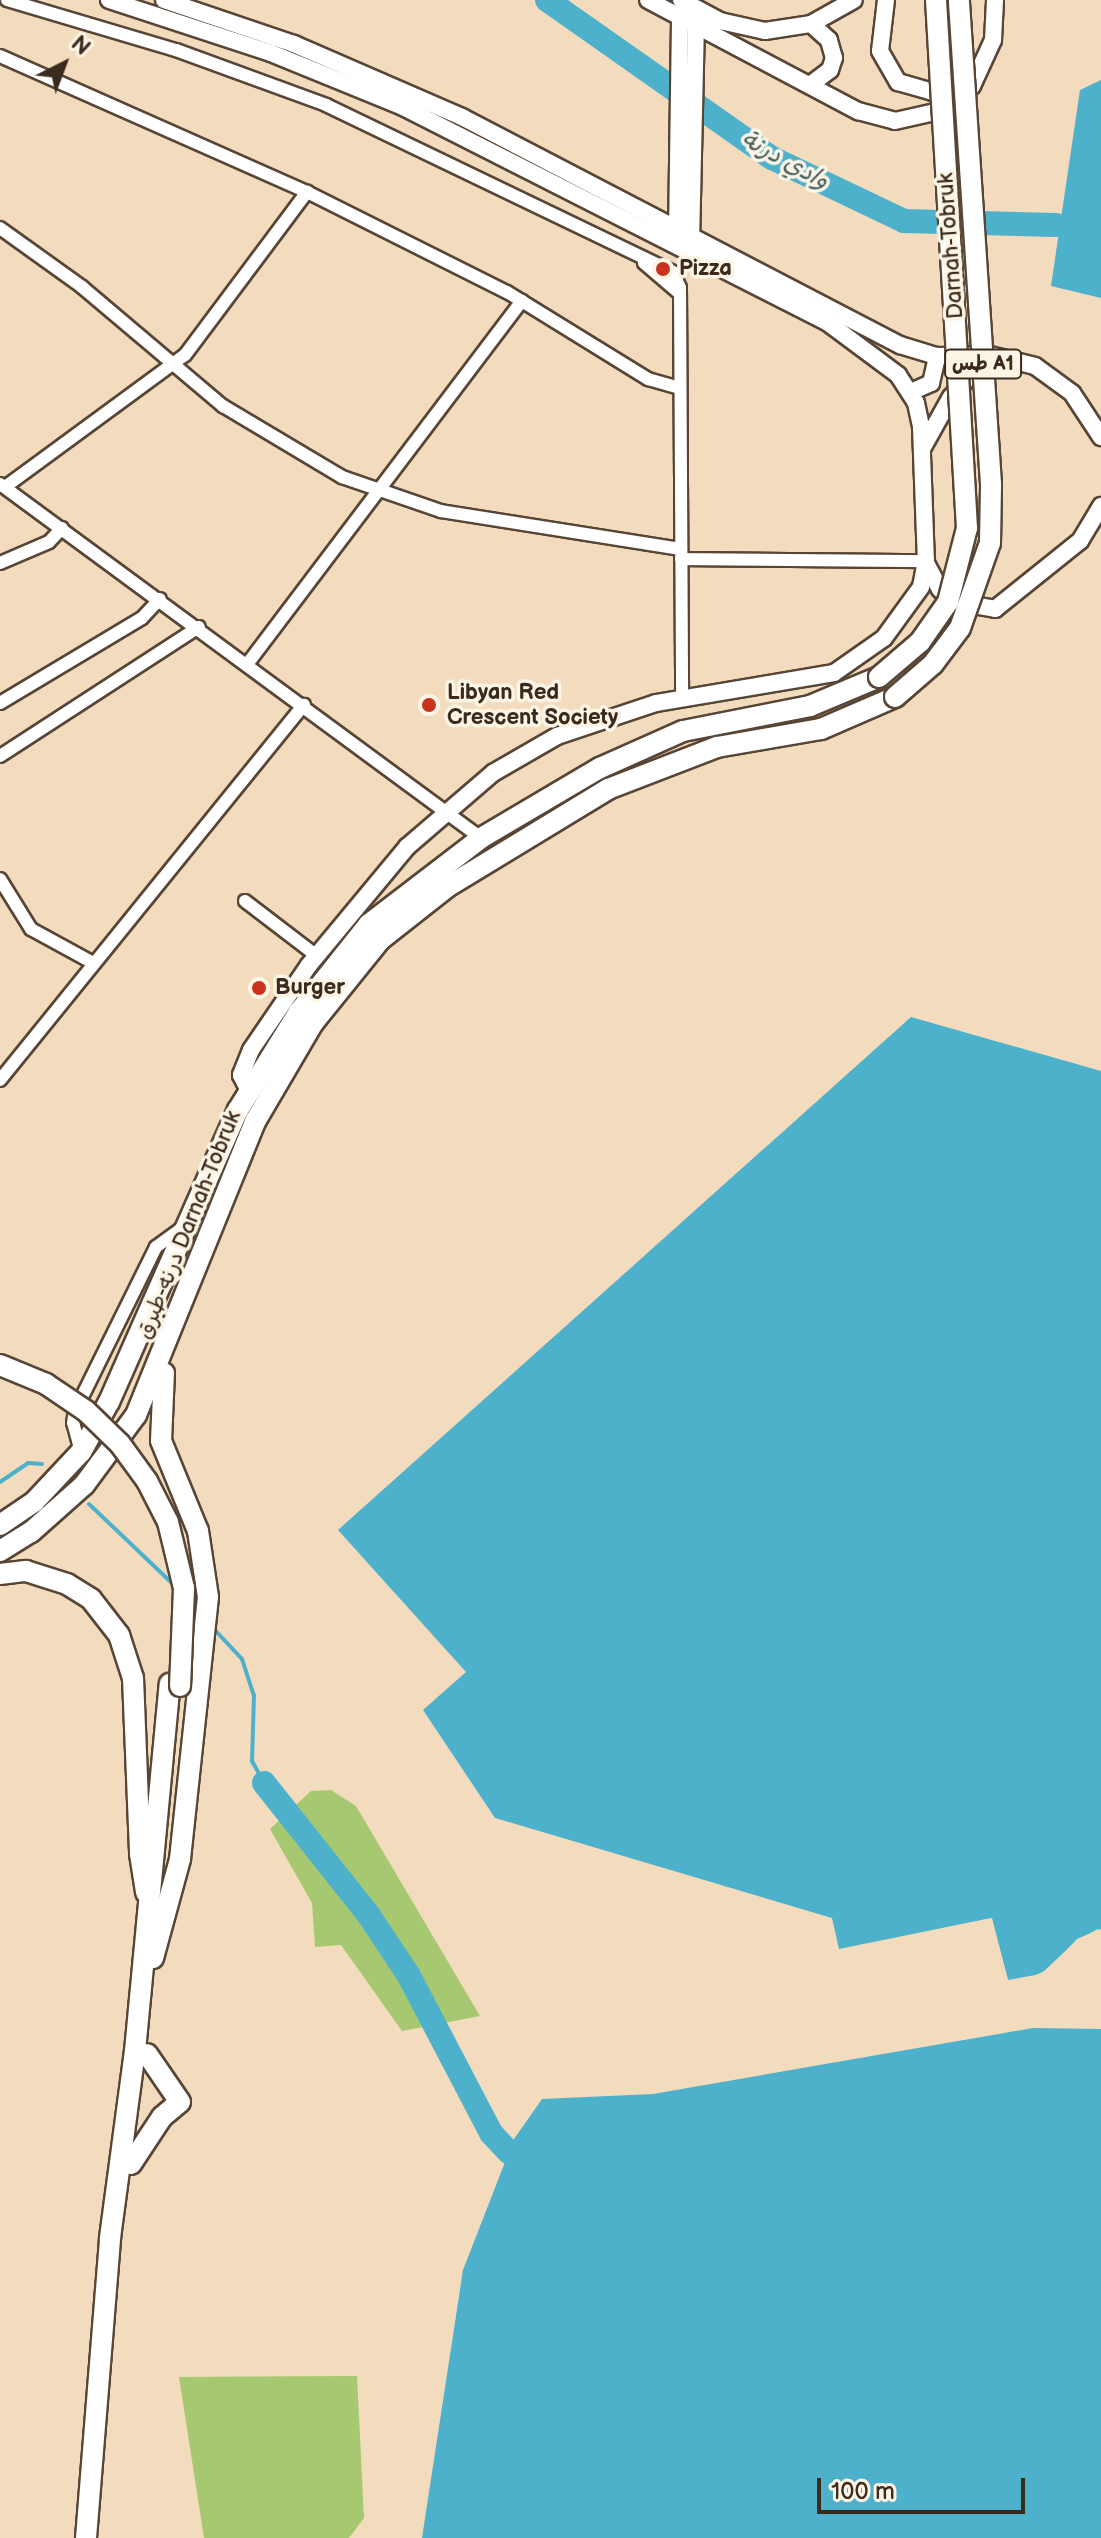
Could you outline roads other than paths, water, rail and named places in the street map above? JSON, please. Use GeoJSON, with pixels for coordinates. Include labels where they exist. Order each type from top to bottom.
{"type":"FeatureCollection","features":[{"type":"Feature","properties":{"kind":"main road","name":"Darnah-Tobruk"},"geometry":{"type":"LineString","coordinates":[[879,677],[920,642],[948,602],[967,528],[936,0]]}},
{"type":"Feature","properties":{"kind":"main road","name":"Darnah-Tobruk"},"geometry":{"type":"LineString","coordinates":[[895,697],[933,664],[960,628],[976,593],[991,528],[959,0]]}},
{"type":"Feature","properties":{"kind":"main road","name":"درنه-طبرق Darnah-Tobruk"},"geometry":{"type":"LineString","coordinates":[[0,1525],[34,1502],[81,1452],[115,1389],[186,1225],[249,1091],[299,1012],[369,924],[481,838],[645,746],[713,722],[831,700],[879,677]]}},
{"type":"Feature","properties":{"kind":"main road","name":"درنه-طبرق Darnah-Tobruk"},"geometry":{"type":"LineString","coordinates":[[0,1551],[61,1507],[104,1460],[136,1415],[170,1337],[221,1198],[275,1084],[335,991],[398,922],[567,812],[619,784],[717,747],[821,729],[895,697]]}},
{"type":"Feature","properties":{"kind":"main road"},"geometry":{"type":"LineString","coordinates":[[153,1958],[180,1859],[205,1663],[208,1597],[198,1531],[161,1441],[159,1411],[170,1337]]}},
{"type":"Feature","properties":{"kind":"main road"},"geometry":{"type":"LineString","coordinates":[[0,1365],[46,1384],[86,1411],[120,1444],[147,1481],[168,1522],[184,1588],[147,2054],[119,2241],[96,2538]]}},
{"type":"Feature","properties":{"kind":"main road"},"geometry":{"type":"LineString","coordinates":[[0,1375],[41,1393],[80,1419],[139,1486],[165,1546],[174,1589],[175,1685],[146,1893],[86,2538]]}},
{"type":"Feature","properties":{"kind":"main road"},"geometry":{"type":"LineString","coordinates":[[0,1574],[26,1571],[67,1584],[91,1599],[119,1635],[134,1691],[140,1854],[146,1893]]}},
{"type":"Feature","properties":{"kind":"main road"},"geometry":{"type":"LineString","coordinates":[[131,2164],[162,2117],[180,2102],[147,2054]]}},
{"type":"Feature","properties":{"kind":"street"},"geometry":{"type":"LineString","coordinates":[[7,0],[188,54],[326,105],[668,267],[677,277],[679,294],[682,696]]}},
{"type":"Feature","properties":{"kind":"street"},"geometry":{"type":"LineString","coordinates":[[109,0],[271,53],[403,107],[684,248],[846,334],[898,375],[911,392],[919,415],[926,561],[921,587],[906,613],[884,638],[834,673],[771,687],[682,696],[557,736],[514,759],[446,810],[407,847],[317,956],[251,1050],[241,1075],[249,1091]]}},
{"type":"Feature","properties":{"kind":"street"},"geometry":{"type":"LineString","coordinates":[[164,0],[294,44],[407,91],[684,224],[900,345],[937,356],[990,355],[1020,361],[1061,382],[1082,404],[1101,437]]}},
{"type":"Feature","properties":{"kind":"street"},"geometry":{"type":"LineString","coordinates":[[648,0],[870,116],[908,121],[954,103],[985,65],[996,24],[995,0]]}},
{"type":"Feature","properties":{"kind":"street"},"geometry":{"type":"LineString","coordinates":[[686,22],[750,29],[811,24],[854,0]]}},
{"type":"Feature","properties":{"kind":"street"},"geometry":{"type":"LineString","coordinates":[[886,0],[880,51],[898,82],[923,92],[941,90],[985,65]]}},
{"type":"Feature","properties":{"kind":"street"},"geometry":{"type":"LineString","coordinates":[[684,248],[686,22]]}},
{"type":"Feature","properties":{"kind":"street"},"geometry":{"type":"LineString","coordinates":[[810,85],[830,70],[834,58],[829,40],[811,24]]}},
{"type":"Feature","properties":{"kind":"street"},"geometry":{"type":"LineString","coordinates":[[0,56],[307,192],[522,301],[648,379],[680,388]]}},
{"type":"Feature","properties":{"kind":"street"},"geometry":{"type":"LineString","coordinates":[[307,192],[175,364],[2,486],[248,663],[481,838]]}},
{"type":"Feature","properties":{"kind":"street"},"geometry":{"type":"LineString","coordinates":[[0,228],[263,433],[378,492],[466,516],[681,554],[926,561]]}},
{"type":"Feature","properties":{"kind":"street"},"geometry":{"type":"LineString","coordinates":[[248,663],[522,301]]}},
{"type":"Feature","properties":{"kind":"street"},"geometry":{"type":"LineString","coordinates":[[922,451],[951,397],[990,355]]}},
{"type":"Feature","properties":{"kind":"street"},"geometry":{"type":"LineString","coordinates":[[911,392],[931,383],[937,356]]}},
{"type":"Feature","properties":{"kind":"street"},"geometry":{"type":"LineString","coordinates":[[926,561],[934,580],[956,602],[995,609],[1080,541],[1101,506]]}},
{"type":"Feature","properties":{"kind":"street"},"geometry":{"type":"LineString","coordinates":[[0,563],[49,542],[62,528]]}},
{"type":"Feature","properties":{"kind":"street"},"geometry":{"type":"LineString","coordinates":[[0,703],[142,618],[160,599]]}},
{"type":"Feature","properties":{"kind":"street"},"geometry":{"type":"LineString","coordinates":[[0,756],[199,627]]}},
{"type":"Feature","properties":{"kind":"street"},"geometry":{"type":"LineString","coordinates":[[0,1080],[304,705]]}},
{"type":"Feature","properties":{"kind":"street"},"geometry":{"type":"LineString","coordinates":[[0,879],[31,929],[93,963]]}},
{"type":"Feature","properties":{"kind":"street"},"geometry":{"type":"LineString","coordinates":[[245,901],[317,956]]}},
{"type":"Feature","properties":{"kind":"water"},"geometry":{"type":"Polygon","coordinates":[[[1101,80],[1101,298],[1051,286],[1080,90],[1101,80]]]}},
{"type":"Feature","properties":{"kind":"water"},"geometry":{"type":"Polygon","coordinates":[[[911,1017],[1101,1071],[1101,1929],[1077,1939],[1049,1969],[1025,1980],[1008,1980],[991,1918],[839,1949],[832,1918],[495,1818],[423,1710],[466,1672],[338,1530],[911,1017]]]}},
{"type":"Feature","properties":{"kind":"water"},"geometry":{"type":"Polygon","coordinates":[[[1033,2028],[1101,2029],[1101,2538],[422,2538],[463,2270],[514,2139],[542,2099],[653,2094],[1033,2028]]]}},
{"type":"Feature","properties":{"kind":"waterway","name":"وادي درنة"},"geometry":{"type":"LineString","coordinates":[[547,0],[772,158],[904,221],[1056,225]]}},
{"type":"Feature","properties":{"kind":"waterway"},"geometry":{"type":"LineString","coordinates":[[0,1482],[28,1463],[42,1464]]}},
{"type":"Feature","properties":{"kind":"waterway"},"geometry":{"type":"LineString","coordinates":[[89,1504],[174,1585]]}},
{"type":"Feature","properties":{"kind":"waterway"},"geometry":{"type":"LineString","coordinates":[[212,1627],[242,1659],[254,1695],[252,1761],[264,1783]]}},
{"type":"Feature","properties":{"kind":"waterway"},"geometry":{"type":"LineString","coordinates":[[264,1783],[368,1914],[409,1976],[491,2133],[509,2152]]}},
{"type":"Feature","properties":{"kind":"place","name":"Pizza"},"geometry":{"type":"Point","coordinates":[663,269]}},
{"type":"Feature","properties":{"kind":"place","name":"Libyan Red Crescent Society"},"geometry":{"type":"Point","coordinates":[429,705]}},
{"type":"Feature","properties":{"kind":"place","name":"Burger"},"geometry":{"type":"Point","coordinates":[259,988]}}]}
